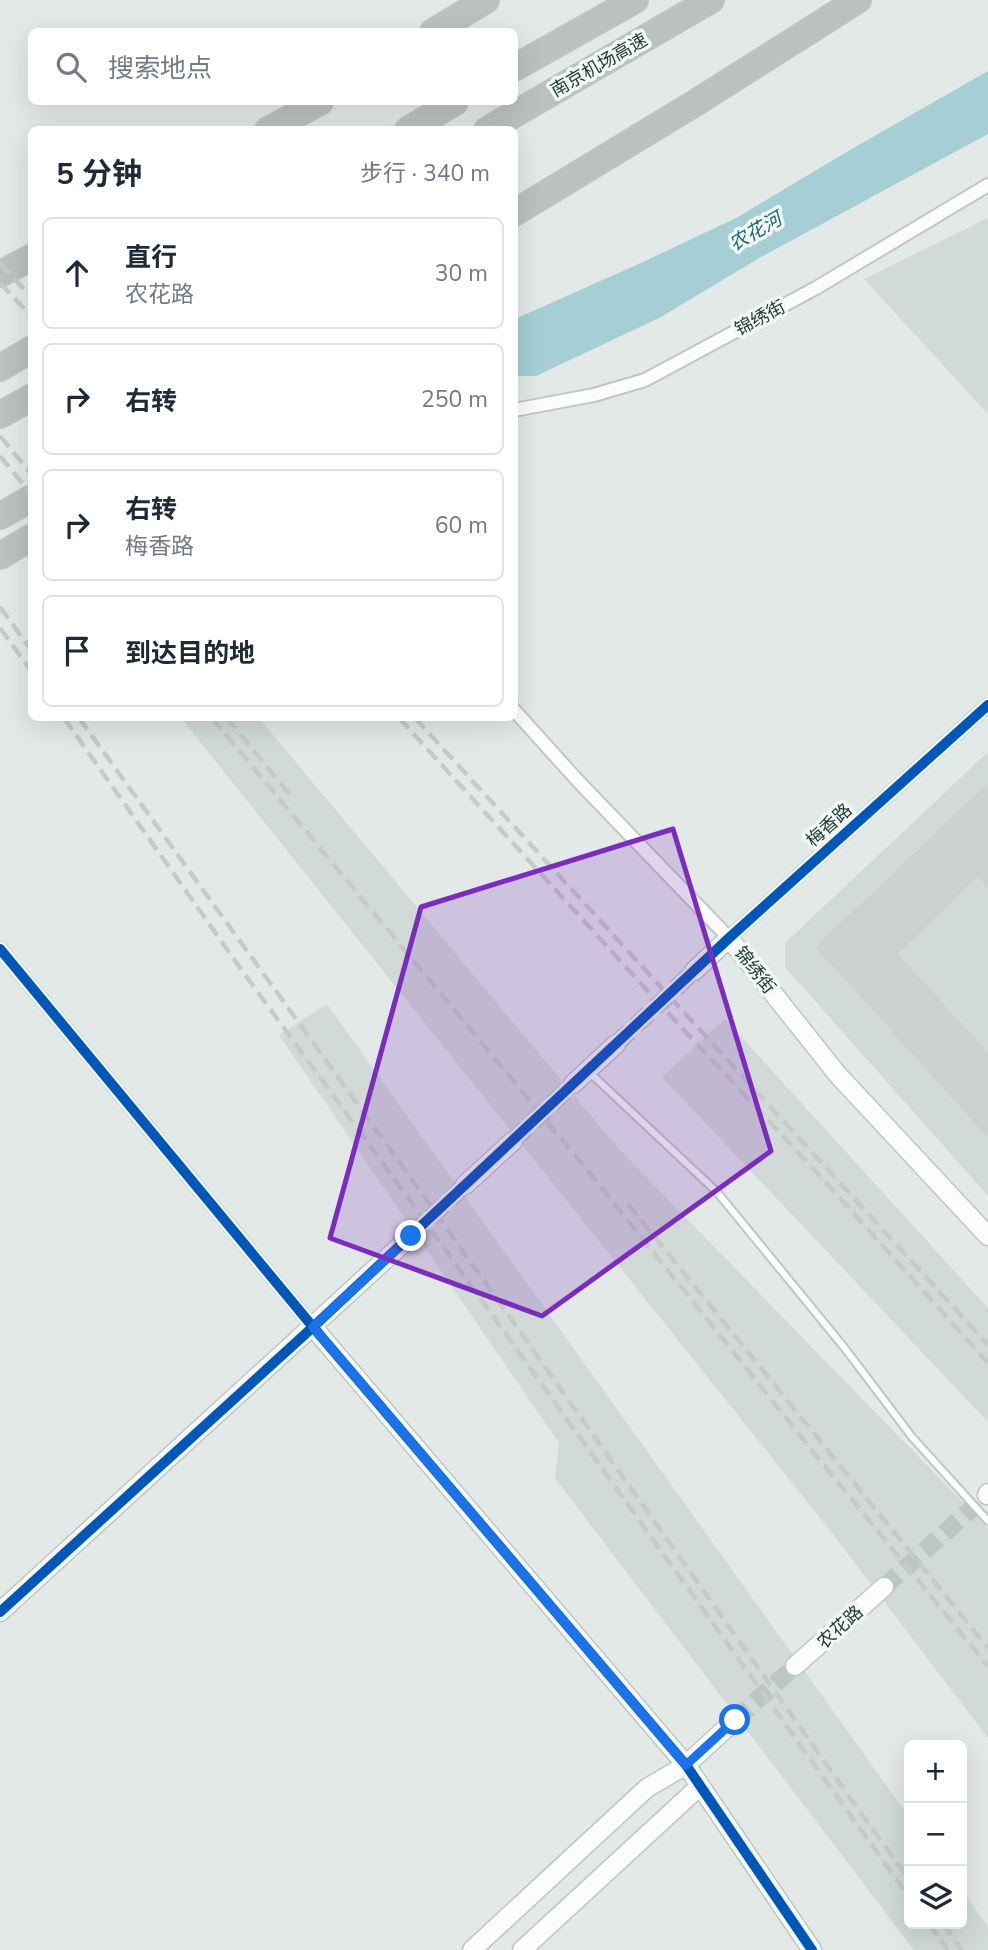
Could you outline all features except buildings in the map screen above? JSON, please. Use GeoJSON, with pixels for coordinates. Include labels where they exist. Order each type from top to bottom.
{"type":"FeatureCollection","features":[{"type":"Feature","properties":{"kind":"highway"},"geometry":{"type":"LineString","coordinates":[[440,28],[486,0]]}},
{"type":"Feature","properties":{"kind":"highway"},"geometry":{"type":"LineString","coordinates":[[518,66],[635,0]]}},
{"type":"Feature","properties":{"kind":"highway","name":"南京机场高速"},"geometry":{"type":"LineString","coordinates":[[494,126],[711,0]]}},
{"type":"Feature","properties":{"kind":"highway"},"geometry":{"type":"LineString","coordinates":[[518,210],[692,105],[858,0]]}},
{"type":"Feature","properties":{"kind":"highway"},"geometry":{"type":"LineString","coordinates":[[275,126],[314,105]]}},
{"type":"Feature","properties":{"kind":"highway"},"geometry":{"type":"LineString","coordinates":[[415,126],[450,105]]}},
{"type":"Feature","properties":{"kind":"highway"},"geometry":{"type":"LineString","coordinates":[[0,274],[28,259]]}},
{"type":"Feature","properties":{"kind":"highway"},"geometry":{"type":"LineString","coordinates":[[0,368],[28,351]]}},
{"type":"Feature","properties":{"kind":"highway"},"geometry":{"type":"LineString","coordinates":[[0,415],[28,399]]}},
{"type":"Feature","properties":{"kind":"highway"},"geometry":{"type":"LineString","coordinates":[[0,516],[28,500]]}},
{"type":"Feature","properties":{"kind":"highway"},"geometry":{"type":"LineString","coordinates":[[0,556],[28,539]]}},
{"type":"Feature","properties":{"kind":"street","name":"锦绣街"},"geometry":{"type":"LineString","coordinates":[[518,409],[594,395],[645,380],[816,288],[988,185]]}},
{"type":"Feature","properties":{"kind":"street","name":"梅香路"},"geometry":{"type":"LineString","coordinates":[[694,971],[988,705]]}},
{"type":"Feature","properties":{"kind":"street","name":"锦绣街"},"geometry":{"type":"LineString","coordinates":[[518,714],[729,938],[838,1075],[988,1236]]}},
{"type":"Feature","properties":{"kind":"street"},"geometry":{"type":"LineString","coordinates":[[0,949],[313,1327],[686,1765],[812,1950]]}},
{"type":"Feature","properties":{"kind":"street"},"geometry":{"type":"LineString","coordinates":[[573,1084],[616,1044]]}},
{"type":"Feature","properties":{"kind":"street"},"geometry":{"type":"LineString","coordinates":[[465,1185],[513,1141]]}},
{"type":"Feature","properties":{"kind":"street"},"geometry":{"type":"LineString","coordinates":[[0,1612],[411,1236]]}},
{"type":"Feature","properties":{"kind":"street","name":"农花路"},"geometry":{"type":"LineString","coordinates":[[795,1666],[884,1587]]}},
{"type":"Feature","properties":{"kind":"street"},"geometry":{"type":"LineString","coordinates":[[472,1950],[647,1788],[686,1765],[735,1720]]}},
{"type":"Feature","properties":{"kind":"street"},"geometry":{"type":"LineString","coordinates":[[522,1950],[700,1786]]}},
{"type":"Feature","properties":{"kind":"lane"},"geometry":{"type":"LineString","coordinates":[[587,1071],[717,1192],[843,1346],[912,1437],[988,1521]]}},
{"type":"Feature","properties":{"kind":"highlighted area"},"geometry":{"type":"Polygon","coordinates":[[[673,829],[771,1151],[542,1316],[330,1238],[421,907],[673,829]]]}},
{"type":"Feature","properties":{"kind":"shaded area"},"geometry":{"type":"Polygon","coordinates":[[[988,218],[988,414],[864,279],[988,218]]]}},
{"type":"Feature","properties":{"kind":"shaded area"},"geometry":{"type":"Polygon","coordinates":[[[183,721],[262,721],[618,1148],[988,1528],[988,1738],[829,1529],[183,721]]]}},
{"type":"Feature","properties":{"kind":"shaded area"},"geometry":{"type":"Polygon","coordinates":[[[988,752],[988,1196],[785,967],[785,943],[988,752]]]}},
{"type":"Feature","properties":{"kind":"shaded area"},"geometry":{"type":"Polygon","coordinates":[[[327,1004],[904,1810],[904,1929],[967,1929],[967,1897],[988,1927],[988,1950],[914,1950],[555,1478],[559,1443],[279,1035],[327,1004]]]}},
{"type":"Feature","properties":{"kind":"shaded area"},"geometry":{"type":"Polygon","coordinates":[[[725,1019],[988,1308],[988,1422],[662,1077],[725,1019]]]}},
{"type":"Feature","properties":{"kind":"water","name":"农花河"},"geometry":{"type":"Polygon","coordinates":[[[988,71],[988,134],[761,257],[659,318],[536,376],[518,376],[518,318],[736,218],[988,71]]]}},
{"type":"Feature","properties":{"kind":"tunnel"},"geometry":{"type":"LineString","coordinates":[[616,1044],[694,971]]}},
{"type":"Feature","properties":{"kind":"tunnel"},"geometry":{"type":"LineString","coordinates":[[513,1141],[573,1084]]}},
{"type":"Feature","properties":{"kind":"tunnel"},"geometry":{"type":"LineString","coordinates":[[411,1236],[465,1185]]}},
{"type":"Feature","properties":{"kind":"tunnel"},"geometry":{"type":"LineString","coordinates":[[884,1587],[987,1495]]}},
{"type":"Feature","properties":{"kind":"tunnel"},"geometry":{"type":"LineString","coordinates":[[735,1720],[795,1666]]}},
{"type":"Feature","properties":{"kind":"railway"},"geometry":{"type":"LineString","coordinates":[[0,263],[28,294]]}},
{"type":"Feature","properties":{"kind":"railway"},"geometry":{"type":"LineString","coordinates":[[0,283],[28,313]]}},
{"type":"Feature","properties":{"kind":"railway"},"geometry":{"type":"LineString","coordinates":[[0,436],[28,470]]}},
{"type":"Feature","properties":{"kind":"railway"},"geometry":{"type":"LineString","coordinates":[[0,456],[28,490]]}},
{"type":"Feature","properties":{"kind":"railway"},"geometry":{"type":"LineString","coordinates":[[0,607],[28,646]]}},
{"type":"Feature","properties":{"kind":"railway"},"geometry":{"type":"LineString","coordinates":[[0,628],[28,666]]}},
{"type":"Feature","properties":{"kind":"railway"},"geometry":{"type":"LineString","coordinates":[[66,721],[243,972],[422,1217],[904,1890]]}},
{"type":"Feature","properties":{"kind":"railway"},"geometry":{"type":"LineString","coordinates":[[81,721],[431,1206],[904,1872]]}},
{"type":"Feature","properties":{"kind":"railway"},"geometry":{"type":"LineString","coordinates":[[214,721],[598,1183],[988,1666]]}},
{"type":"Feature","properties":{"kind":"railway"},"geometry":{"type":"LineString","coordinates":[[229,721],[291,796]]}},
{"type":"Feature","properties":{"kind":"railway"},"geometry":{"type":"LineString","coordinates":[[402,721],[988,1363]]}},
{"type":"Feature","properties":{"kind":"railway"},"geometry":{"type":"LineString","coordinates":[[418,721],[988,1345]]}},
{"type":"Feature","properties":{"kind":"railway"},"geometry":{"type":"LineString","coordinates":[[628,1204],[988,1648]]}},
{"type":"Feature","properties":{"kind":"railway"},"geometry":{"type":"LineString","coordinates":[[933,1929],[948,1950]]}},
{"type":"Feature","properties":{"kind":"railway"},"geometry":{"type":"LineString","coordinates":[[947,1929],[962,1950]]}},
{"type":"Feature","properties":{"kind":"cycle path"},"geometry":{"type":"LineString","coordinates":[[0,1612],[313,1327],[729,938],[988,705]]}},
{"type":"Feature","properties":{"kind":"cycle path"},"geometry":{"type":"LineString","coordinates":[[0,949],[313,1327],[686,1765],[812,1950]]}},
{"type":"Feature","properties":{"kind":"route"},"geometry":{"type":"LineString","coordinates":[[411,1236],[313,1327],[686,1765],[735,1720]]}}]}
